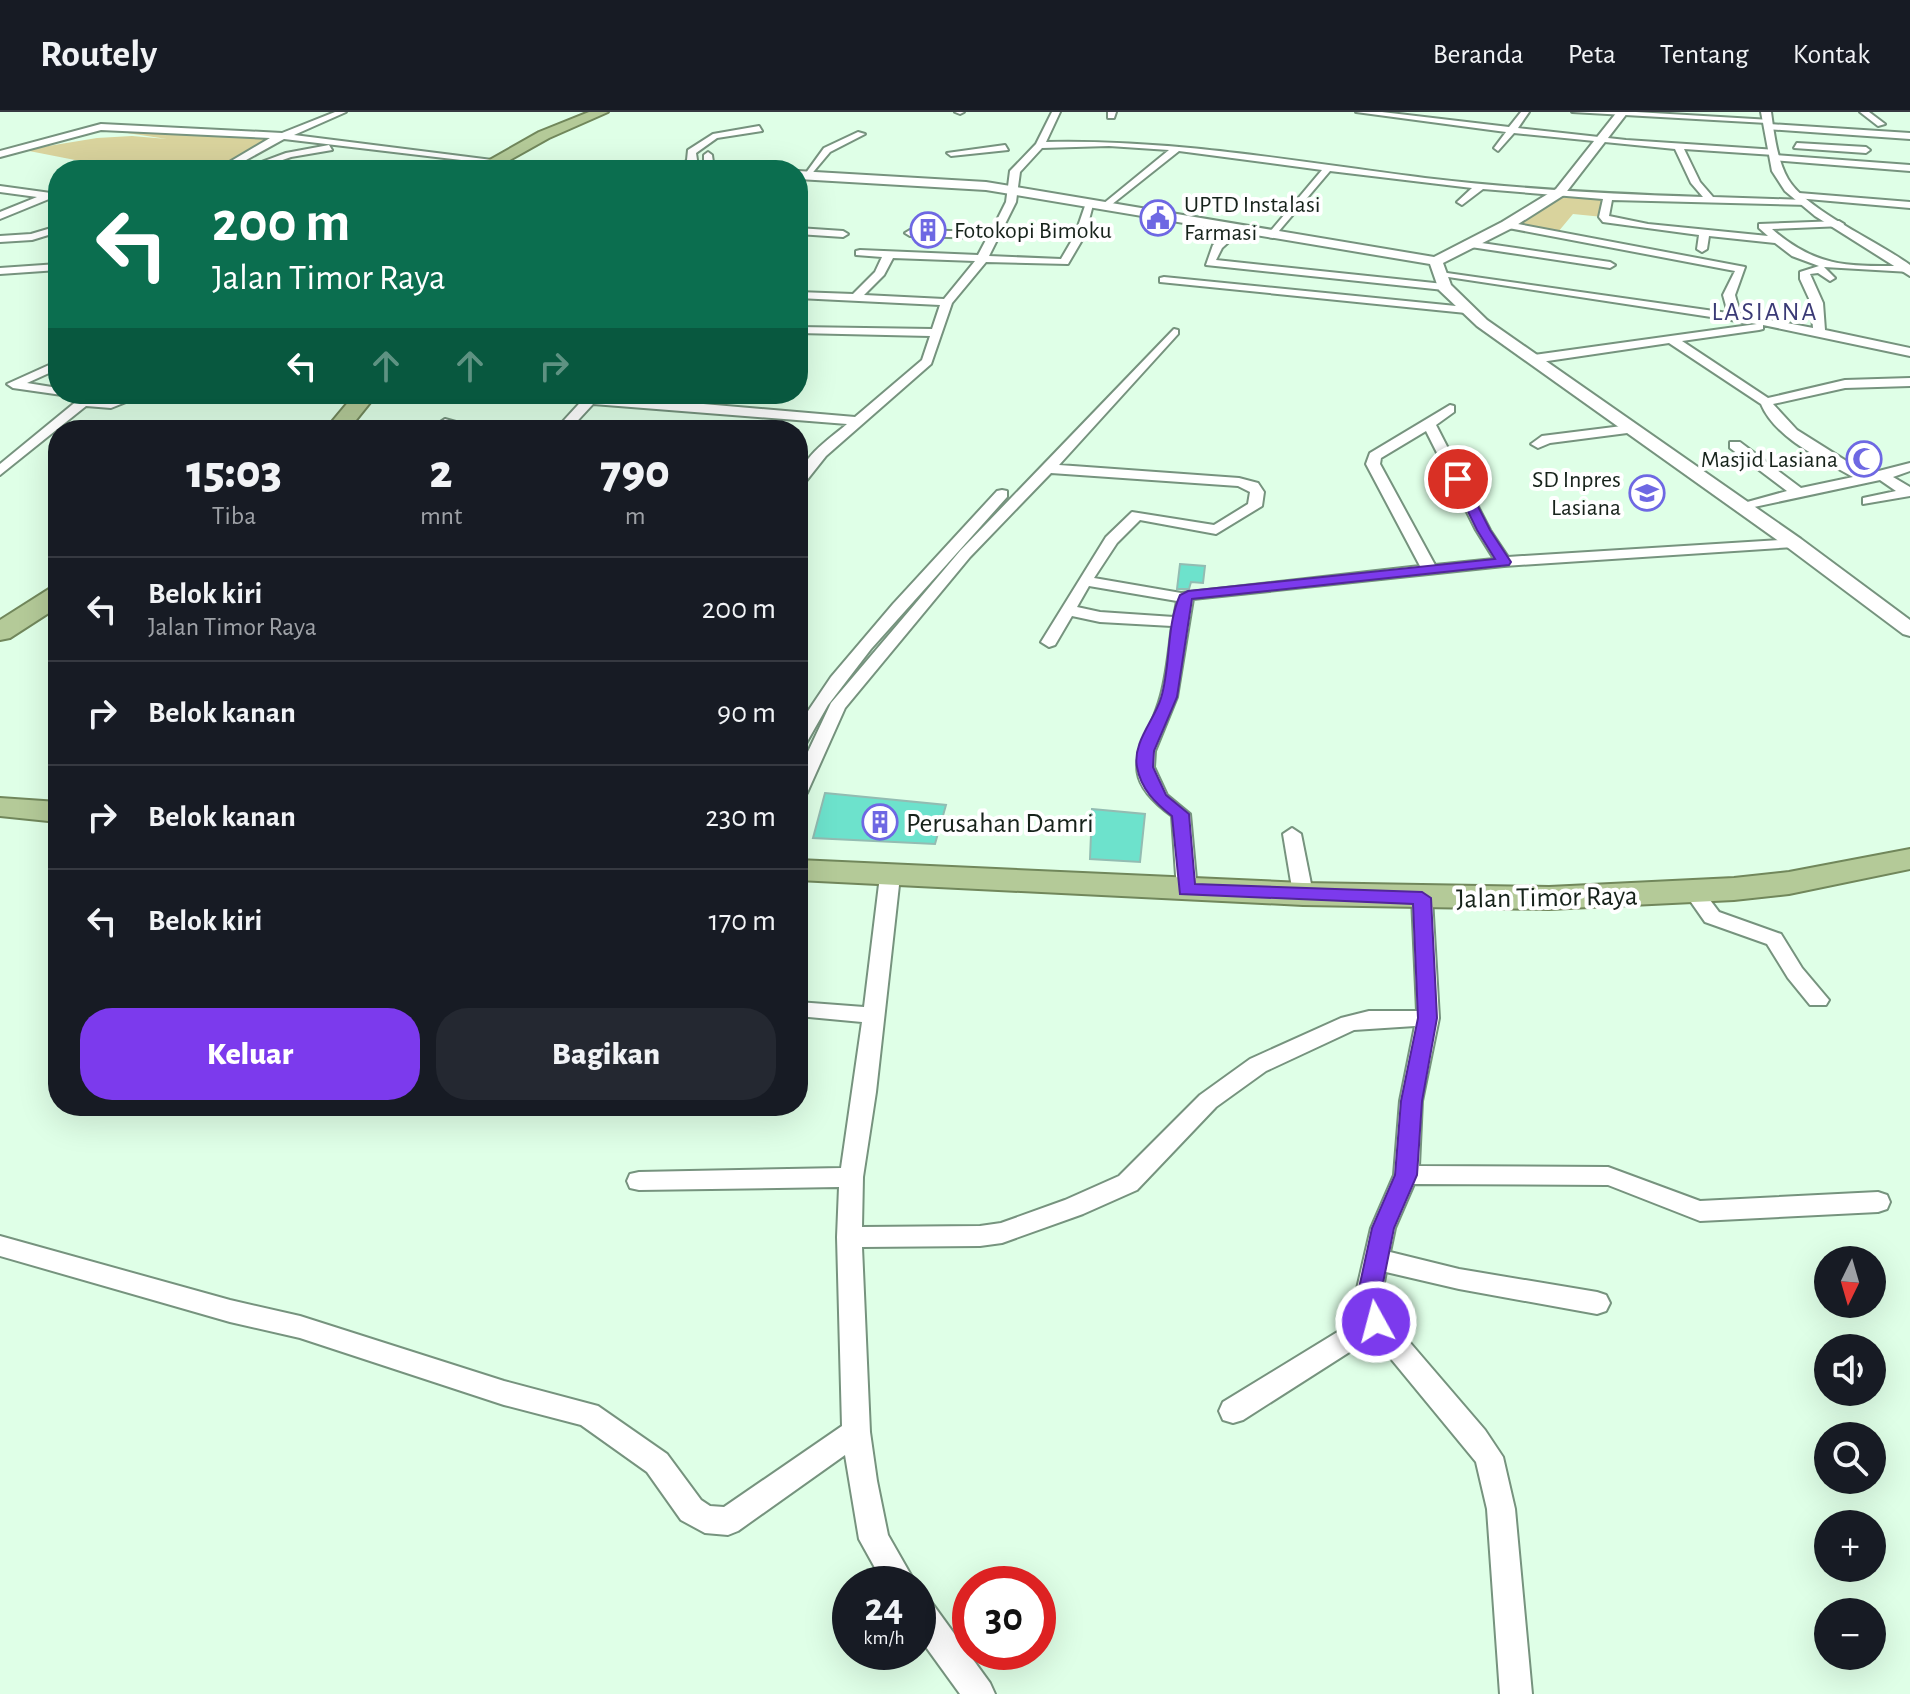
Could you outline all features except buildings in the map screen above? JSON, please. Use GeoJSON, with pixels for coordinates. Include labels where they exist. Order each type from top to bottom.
{"type":"FeatureCollection","features":[{"type":"Feature","properties":{"kind":"highway"},"geometry":{"type":"LineString","coordinates":[[507,160],[544,135],[601,112]]}},
{"type":"Feature","properties":{"kind":"highway"},"geometry":{"type":"LineString","coordinates":[[511,160],[620,112]]}},
{"type":"Feature","properties":{"kind":"highway"},"geometry":{"type":"LineString","coordinates":[[327,420],[344,408]]}},
{"type":"Feature","properties":{"kind":"highway"},"geometry":{"type":"LineString","coordinates":[[0,612],[48,588]]}},
{"type":"Feature","properties":{"kind":"highway"},"geometry":{"type":"LineString","coordinates":[[0,632],[48,591]]}},
{"type":"Feature","properties":{"kind":"highway"},"geometry":{"type":"LineString","coordinates":[[0,807],[48,811]]}},
{"type":"Feature","properties":{"kind":"highway","name":"Jalan Timor Raya"},"geometry":{"type":"LineString","coordinates":[[808,871],[1187,890],[1422,898],[1549,898],[1694,892],[1789,883],[1910,859]]}},
{"type":"Feature","properties":{"kind":"street"},"geometry":{"type":"LineString","coordinates":[[240,160],[284,136],[342,112]]}},
{"type":"Feature","properties":{"kind":"street"},"geometry":{"type":"LineString","coordinates":[[808,469],[821,453],[923,366],[938,333],[947,302],[976,270],[993,235],[1014,190],[1015,171],[1038,146],[1056,112]]}},
{"type":"Feature","properties":{"kind":"street"},"geometry":{"type":"LineString","coordinates":[[1360,112],[1435,122],[1477,122],[1553,135],[1678,146],[1771,133],[1910,136]]}},
{"type":"Feature","properties":{"kind":"street"},"geometry":{"type":"LineString","coordinates":[[1427,132],[1443,112]]}},
{"type":"Feature","properties":{"kind":"street"},"geometry":{"type":"LineString","coordinates":[[1498,148],[1525,112]]}},
{"type":"Feature","properties":{"kind":"street"},"geometry":{"type":"LineString","coordinates":[[1576,112],[1622,113],[1771,133],[1866,150]]}},
{"type":"Feature","properties":{"kind":"street"},"geometry":{"type":"LineString","coordinates":[[1864,112],[1881,124]]}},
{"type":"Feature","properties":{"kind":"street"},"geometry":{"type":"LineString","coordinates":[[1440,274],[1468,244],[1507,225],[1560,192],[1622,113]]}},
{"type":"Feature","properties":{"kind":"street"},"geometry":{"type":"LineString","coordinates":[[1757,136],[1805,118]]}},
{"type":"Feature","properties":{"kind":"street"},"geometry":{"type":"LineString","coordinates":[[1401,129],[1410,119]]}},
{"type":"Feature","properties":{"kind":"street"},"geometry":{"type":"LineString","coordinates":[[1553,135],[1560,123]]}},
{"type":"Feature","properties":{"kind":"street"},"geometry":{"type":"LineString","coordinates":[[0,154],[96,127],[284,136],[456,160]]}},
{"type":"Feature","properties":{"kind":"street"},"geometry":{"type":"LineString","coordinates":[[692,160],[691,152],[703,141],[718,134],[759,129]]}},
{"type":"Feature","properties":{"kind":"street"},"geometry":{"type":"LineString","coordinates":[[1771,133],[1910,168]]}},
{"type":"Feature","properties":{"kind":"street"},"geometry":{"type":"LineString","coordinates":[[1771,133],[1782,179],[1803,200],[1909,270]]}},
{"type":"Feature","properties":{"kind":"street"},"geometry":{"type":"LineString","coordinates":[[808,169],[827,150],[861,134]]}},
{"type":"Feature","properties":{"kind":"street"},"geometry":{"type":"LineString","coordinates":[[951,153],[1001,145],[1109,143],[1177,148],[1480,186],[1608,197],[1910,205]]}},
{"type":"Feature","properties":{"kind":"street"},"geometry":{"type":"LineString","coordinates":[[274,160],[345,144]]}},
{"type":"Feature","properties":{"kind":"street"},"geometry":{"type":"LineString","coordinates":[[1678,146],[1696,183],[1712,202]]}},
{"type":"Feature","properties":{"kind":"street"},"geometry":{"type":"LineString","coordinates":[[1106,206],[1177,148]]}},
{"type":"Feature","properties":{"kind":"street"},"geometry":{"type":"LineString","coordinates":[[708,155],[708,160]]}},
{"type":"Feature","properties":{"kind":"street"},"geometry":{"type":"LineString","coordinates":[[1898,167],[1910,181]]}},
{"type":"Feature","properties":{"kind":"street"},"geometry":{"type":"LineString","coordinates":[[1273,235],[1327,169]]}},
{"type":"Feature","properties":{"kind":"street"},"geometry":{"type":"LineString","coordinates":[[808,175],[954,183],[1014,190],[1273,235],[1440,274],[1466,310],[1630,429],[1745,507],[1910,630]]}},
{"type":"Feature","properties":{"kind":"street"},"geometry":{"type":"LineString","coordinates":[[1462,202],[1480,186]]}},
{"type":"Feature","properties":{"kind":"street"},"geometry":{"type":"LineString","coordinates":[[0,189],[48,195]]}},
{"type":"Feature","properties":{"kind":"street"},"geometry":{"type":"LineString","coordinates":[[1608,197],[1604,217],[1612,222],[1781,240]]}},
{"type":"Feature","properties":{"kind":"street"},"geometry":{"type":"LineString","coordinates":[[0,216],[48,198]]}},
{"type":"Feature","properties":{"kind":"street"},"geometry":{"type":"LineString","coordinates":[[860,253],[1064,262],[1080,235],[1091,203]]}},
{"type":"Feature","properties":{"kind":"street"},"geometry":{"type":"LineString","coordinates":[[1839,224],[1763,224],[1794,253],[1812,260],[1864,268],[1909,270]]}},
{"type":"Feature","properties":{"kind":"street"},"geometry":{"type":"LineString","coordinates":[[1507,225],[1741,269],[1729,295],[1735,317]]}},
{"type":"Feature","properties":{"kind":"street"},"geometry":{"type":"LineString","coordinates":[[1238,229],[1217,247],[1210,263],[1606,280]]}},
{"type":"Feature","properties":{"kind":"street"},"geometry":{"type":"LineString","coordinates":[[2,253],[48,232]]}},
{"type":"Feature","properties":{"kind":"street"},"geometry":{"type":"LineString","coordinates":[[910,233],[993,235]]}},
{"type":"Feature","properties":{"kind":"street"},"geometry":{"type":"LineString","coordinates":[[1702,249],[1705,233]]}},
{"type":"Feature","properties":{"kind":"street"},"geometry":{"type":"LineString","coordinates":[[808,234],[843,234]]}},
{"type":"Feature","properties":{"kind":"street"},"geometry":{"type":"LineString","coordinates":[[0,239],[32,237]]}},
{"type":"Feature","properties":{"kind":"street"},"geometry":{"type":"LineString","coordinates":[[1468,244],[1735,317],[1910,352]]}},
{"type":"Feature","properties":{"kind":"street"},"geometry":{"type":"LineString","coordinates":[[1606,280],[1615,247]]}},
{"type":"Feature","properties":{"kind":"street"},"geometry":{"type":"LineString","coordinates":[[857,296],[880,273],[889,254]]}},
{"type":"Feature","properties":{"kind":"street"},"geometry":{"type":"LineString","coordinates":[[0,271],[48,268]]}},
{"type":"Feature","properties":{"kind":"street"},"geometry":{"type":"LineString","coordinates":[[1819,332],[1817,303],[1805,279],[1805,272],[1820,269],[1830,278]]}},
{"type":"Feature","properties":{"kind":"street"},"geometry":{"type":"LineString","coordinates":[[1164,280],[1466,310]]}},
{"type":"Feature","properties":{"kind":"street"},"geometry":{"type":"LineString","coordinates":[[808,295],[947,302]]}},
{"type":"Feature","properties":{"kind":"street"},"geometry":{"type":"LineString","coordinates":[[1534,359],[1776,323]]}},
{"type":"Feature","properties":{"kind":"street"},"geometry":{"type":"LineString","coordinates":[[808,330],[938,333]]}},
{"type":"Feature","properties":{"kind":"street"},"geometry":{"type":"LineString","coordinates":[[808,722],[846,670],[948,551],[1166,330],[1174,332],[1106,408],[965,554],[837,707],[808,771]]}},
{"type":"Feature","properties":{"kind":"street"},"geometry":{"type":"LineString","coordinates":[[1670,339],[1766,402],[1770,412],[1798,436],[1865,478]]}},
{"type":"Feature","properties":{"kind":"street"},"geometry":{"type":"LineString","coordinates":[[48,369],[13,384],[48,390]]}},
{"type":"Feature","properties":{"kind":"street"},"geometry":{"type":"LineString","coordinates":[[1766,402],[1829,387],[1907,385]]}},
{"type":"Feature","properties":{"kind":"street"},"geometry":{"type":"LineString","coordinates":[[64,420],[84,404]]}},
{"type":"Feature","properties":{"kind":"street"},"geometry":{"type":"LineString","coordinates":[[571,420],[586,404]]}},
{"type":"Feature","properties":{"kind":"street"},"geometry":{"type":"LineString","coordinates":[[669,404],[857,421]]}},
{"type":"Feature","properties":{"kind":"street"},"geometry":{"type":"LineString","coordinates":[[1430,570],[1373,464],[1375,456],[1450,409]]}},
{"type":"Feature","properties":{"kind":"street"},"geometry":{"type":"LineString","coordinates":[[1429,424],[1483,530],[1504,562]]}},
{"type":"Feature","properties":{"kind":"street"},"geometry":{"type":"LineString","coordinates":[[1538,444],[1544,442],[1542,440],[1630,429]]}},
{"type":"Feature","properties":{"kind":"street"},"geometry":{"type":"LineString","coordinates":[[0,471],[48,432]]}},
{"type":"Feature","properties":{"kind":"street"},"geometry":{"type":"LineString","coordinates":[[1735,445],[1798,492]]}},
{"type":"Feature","properties":{"kind":"street"},"geometry":{"type":"LineString","coordinates":[[1745,507],[1910,467]]}},
{"type":"Feature","properties":{"kind":"street"},"geometry":{"type":"LineString","coordinates":[[1045,468],[1239,482],[1253,486],[1257,492],[1255,506],[1216,530],[1137,515],[1111,540],[1049,642]]}},
{"type":"Feature","properties":{"kind":"street"},"geometry":{"type":"LineString","coordinates":[[1868,501],[1908,492],[1882,476]]}},
{"type":"Feature","properties":{"kind":"street"},"geometry":{"type":"LineString","coordinates":[[1084,581],[1185,598],[1260,586],[1504,562],[1794,543]]}},
{"type":"Feature","properties":{"kind":"street"},"geometry":{"type":"LineString","coordinates":[[948,551],[965,554]]}},
{"type":"Feature","properties":{"kind":"street"},"geometry":{"type":"LineString","coordinates":[[1185,598],[1169,697],[1146,751],[1145,767],[1159,798],[1181,814],[1187,890]]}},
{"type":"Feature","properties":{"kind":"street"},"geometry":{"type":"LineString","coordinates":[[1067,610],[1100,617],[1181,622]]}},
{"type":"Feature","properties":{"kind":"street"},"geometry":{"type":"LineString","coordinates":[[1292,834],[1303,894]]}},
{"type":"Feature","properties":{"kind":"street"},"geometry":{"type":"LineString","coordinates":[[890,876],[851,1177],[849,1237],[856,1432],[874,1539],[890,1566]]}},
{"type":"Feature","properties":{"kind":"street"},"geometry":{"type":"LineString","coordinates":[[1694,892],[1712,917],[1774,939],[1795,973],[1818,1000]]}},
{"type":"Feature","properties":{"kind":"street"},"geometry":{"type":"LineString","coordinates":[[1422,898],[1428,1018],[1411,1101],[1406,1175],[1383,1228],[1369,1293],[1376,1322],[1489,1457],[1501,1509],[1516,1694]]}},
{"type":"Feature","properties":{"kind":"street"},"geometry":{"type":"LineString","coordinates":[[808,1010],[874,1015]]}},
{"type":"Feature","properties":{"kind":"street"},"geometry":{"type":"LineString","coordinates":[[849,1237],[980,1236],[1002,1233],[1110,1194],[1128,1183],[1208,1101],[1258,1065],[1349,1023],[1369,1019],[1428,1018]]}},
{"type":"Feature","properties":{"kind":"street"},"geometry":{"type":"LineString","coordinates":[[1406,1175],[1608,1176],[1638,1184],[1681,1207],[1700,1211],[1878,1202]]}},
{"type":"Feature","properties":{"kind":"street"},"geometry":{"type":"LineString","coordinates":[[639,1181],[851,1177]]}},
{"type":"Feature","properties":{"kind":"street"},"geometry":{"type":"LineString","coordinates":[[0,1246],[230,1311],[300,1327],[504,1393],[588,1415],[657,1463],[691,1510],[705,1519],[728,1521],[856,1432]]}},
{"type":"Feature","properties":{"kind":"street"},"geometry":{"type":"LineString","coordinates":[[1376,1259],[1459,1279],[1597,1303]]}},
{"type":"Feature","properties":{"kind":"street"},"geometry":{"type":"LineString","coordinates":[[1233,1411],[1376,1322]]}},
{"type":"Feature","properties":{"kind":"street"},"geometry":{"type":"LineString","coordinates":[[936,1635],[979,1694]]}},
{"type":"Feature","properties":{"kind":"shaded area"},"geometry":{"type":"Polygon","coordinates":[[[127,133],[234,134],[229,138],[275,136],[234,160],[75,160],[24,150],[97,138],[132,136],[167,139],[127,133]]]}},
{"type":"Feature","properties":{"kind":"shaded area"},"geometry":{"type":"Polygon","coordinates":[[[1565,195],[1605,199],[1603,217],[1573,214],[1558,232],[1517,225],[1565,195]]]}},
{"type":"Feature","properties":{"kind":"place","name":"UPTD Instalasi Farmasi"},"geometry":{"type":"Point","coordinates":[1158,218]}},
{"type":"Feature","properties":{"kind":"place","name":"Fotokopi Bimoku"},"geometry":{"type":"Point","coordinates":[928,230]}},
{"type":"Feature","properties":{"kind":"place","name":"Masjid Lasiana"},"geometry":{"type":"Point","coordinates":[1864,459]}},
{"type":"Feature","properties":{"kind":"place","name":"SD Inpres Lasiana"},"geometry":{"type":"Point","coordinates":[1647,493]}},
{"type":"Feature","properties":{"kind":"place","name":"Perusahan Damri"},"geometry":{"type":"Point","coordinates":[880,822]}},
{"type":"Feature","properties":{"kind":"district","name":"LASIANA"},"geometry":{"type":"Point","coordinates":[1765,311]}},
{"type":"Feature","properties":{"kind":"route"},"geometry":{"type":"LineString","coordinates":[[1376,1322],[1369,1293],[1383,1228],[1406,1175],[1411,1101],[1428,1018],[1422,898],[1187,890],[1181,814],[1159,798],[1151,784],[1145,767],[1146,751],[1169,697],[1188,595],[1504,562],[1483,530],[1458,479]]}}]}
